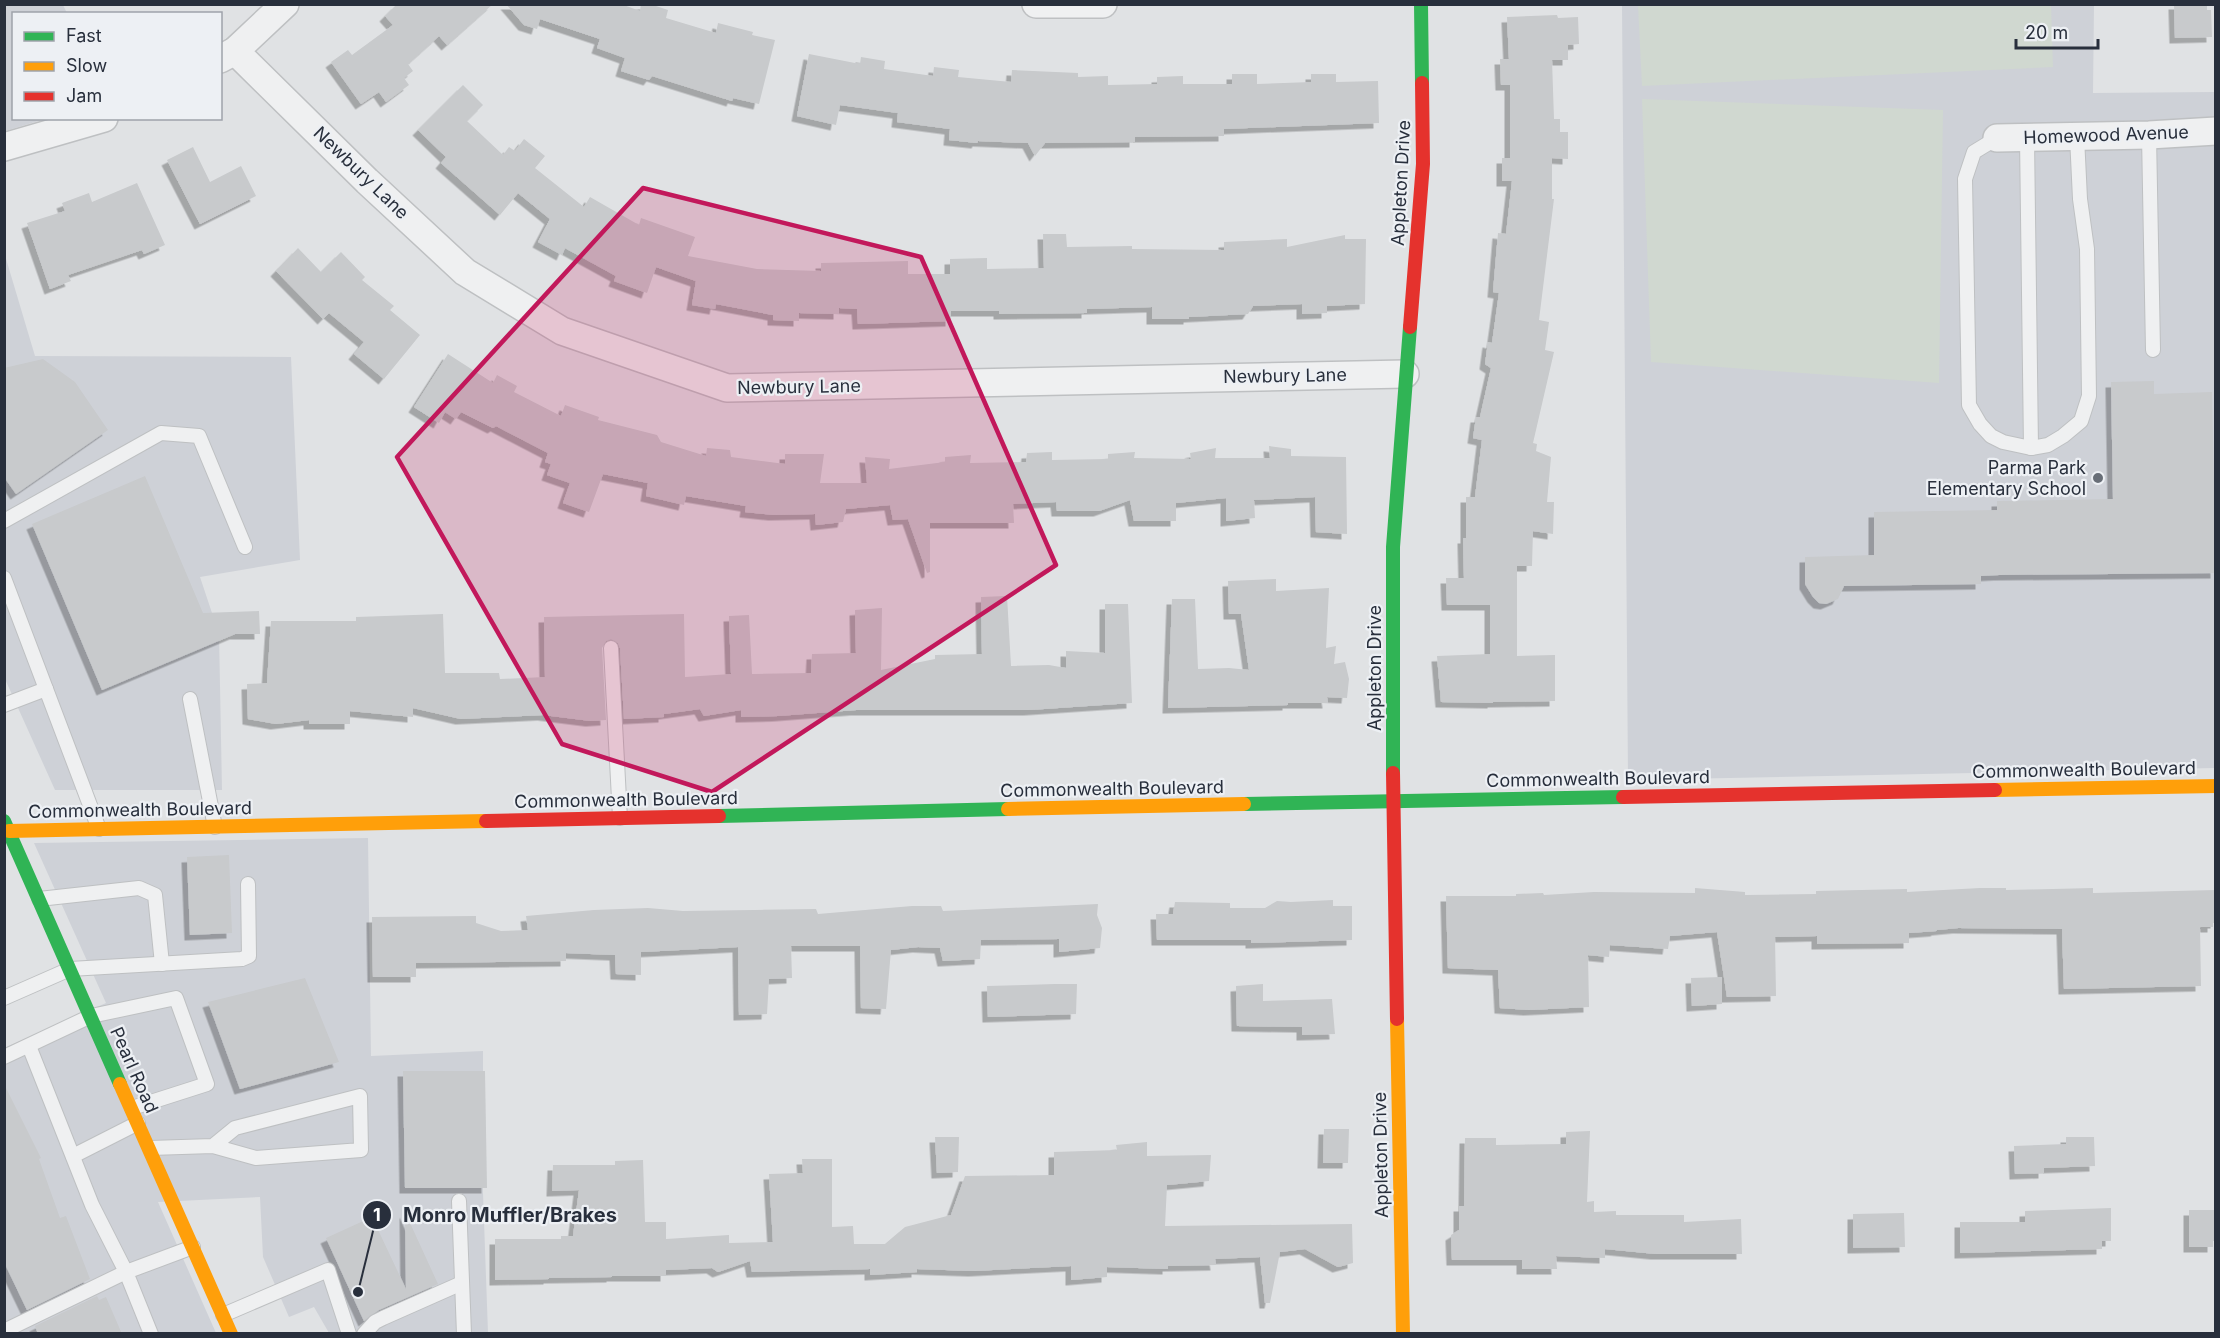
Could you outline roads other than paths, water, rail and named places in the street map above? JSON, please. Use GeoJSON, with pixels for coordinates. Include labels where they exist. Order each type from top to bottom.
{"type":"FeatureCollection","features":[{"type":"Feature","properties":{"kind":"street"},"geometry":{"type":"LineString","coordinates":[[228,55],[285,4]]}},
{"type":"Feature","properties":{"kind":"street"},"geometry":{"type":"LineString","coordinates":[[1036,4],[1102,4]]}},
{"type":"Feature","properties":{"kind":"street","name":"Appleton Drive"},"geometry":{"type":"LineString","coordinates":[[1403,1334],[1393,801],[1393,547],[1423,164],[1421,4]]}},
{"type":"Feature","properties":{"kind":"street","name":"Newbury Lane"},"geometry":{"type":"LineString","coordinates":[[228,55],[465,272],[562,331],[727,388],[1405,374]]}},
{"type":"Feature","properties":{"kind":"street"},"geometry":{"type":"LineString","coordinates":[[4,147],[97,120]]}},
{"type":"Feature","properties":{"kind":"street","name":"Homewood Avenue"},"geometry":{"type":"LineString","coordinates":[[1997,138],[2149,135],[2216,131]]}},
{"type":"Feature","properties":{"kind":"street","name":"Commonwealth Boulevard"},"geometry":{"type":"LineString","coordinates":[[7,826],[99,829],[215,827],[1393,801],[2216,786]]}},
{"type":"Feature","properties":{"kind":"street","name":"Pearl Road"},"geometry":{"type":"LineString","coordinates":[[7,826],[231,1334]]}},
{"type":"Feature","properties":{"kind":"lane"},"geometry":{"type":"LineString","coordinates":[[2149,135],[2153,350]]}},
{"type":"Feature","properties":{"kind":"lane"},"geometry":{"type":"LineString","coordinates":[[1997,138],[1974,152],[1965,179],[1970,405],[1980,424],[1991,436],[2003,442],[2031,448],[2048,445],[2081,421],[2089,396],[2087,249],[2079,199],[2077,137]]}},
{"type":"Feature","properties":{"kind":"lane"},"geometry":{"type":"LineString","coordinates":[[2027,138],[2031,448]]}},
{"type":"Feature","properties":{"kind":"lane"},"geometry":{"type":"LineString","coordinates":[[4,521],[161,433],[199,436],[245,547]]}},
{"type":"Feature","properties":{"kind":"lane"},"geometry":{"type":"LineString","coordinates":[[4,578],[99,829]]}},
{"type":"Feature","properties":{"kind":"lane"},"geometry":{"type":"LineString","coordinates":[[611,648],[620,818]]}},
{"type":"Feature","properties":{"kind":"lane"},"geometry":{"type":"LineString","coordinates":[[4,705],[46,689]]}},
{"type":"Feature","properties":{"kind":"lane"},"geometry":{"type":"LineString","coordinates":[[190,699],[215,827]]}},
{"type":"Feature","properties":{"kind":"lane"},"geometry":{"type":"LineString","coordinates":[[4,998],[70,969],[242,959],[249,956],[248,884]]}},
{"type":"Feature","properties":{"kind":"lane"},"geometry":{"type":"LineString","coordinates":[[39,899],[139,888],[155,895],[162,964]]}},
{"type":"Feature","properties":{"kind":"lane"},"geometry":{"type":"LineString","coordinates":[[4,1057],[91,1016],[176,998],[207,1084],[132,1108]]}},
{"type":"Feature","properties":{"kind":"lane"},"geometry":{"type":"LineString","coordinates":[[29,1046],[92,1205],[126,1272],[151,1334]]}},
{"type":"Feature","properties":{"kind":"lane"},"geometry":{"type":"LineString","coordinates":[[150,1148],[213,1146],[256,1158],[361,1150],[360,1096],[235,1128],[213,1146]]}},
{"type":"Feature","properties":{"kind":"lane"},"geometry":{"type":"LineString","coordinates":[[73,1156],[138,1123]]}},
{"type":"Feature","properties":{"kind":"lane"},"geometry":{"type":"LineString","coordinates":[[459,1202],[464,1334]]}},
{"type":"Feature","properties":{"kind":"lane"},"geometry":{"type":"LineString","coordinates":[[4,1331],[126,1272],[193,1247]]}},
{"type":"Feature","properties":{"kind":"lane"},"geometry":{"type":"LineString","coordinates":[[223,1315],[328,1270],[349,1334]]}},
{"type":"Feature","properties":{"kind":"lane"},"geometry":{"type":"LineString","coordinates":[[364,1334],[375,1322],[462,1283]]}},
{"type":"Feature","properties":{"kind":"place","name":"Parma Park Elementary School"},"geometry":{"type":"Point","coordinates":[2098,478]}},
{"type":"Feature","properties":{"kind":"place","name":"Monro Muffler/Brakes"},"geometry":{"type":"Point","coordinates":[358,1292]}}]}
